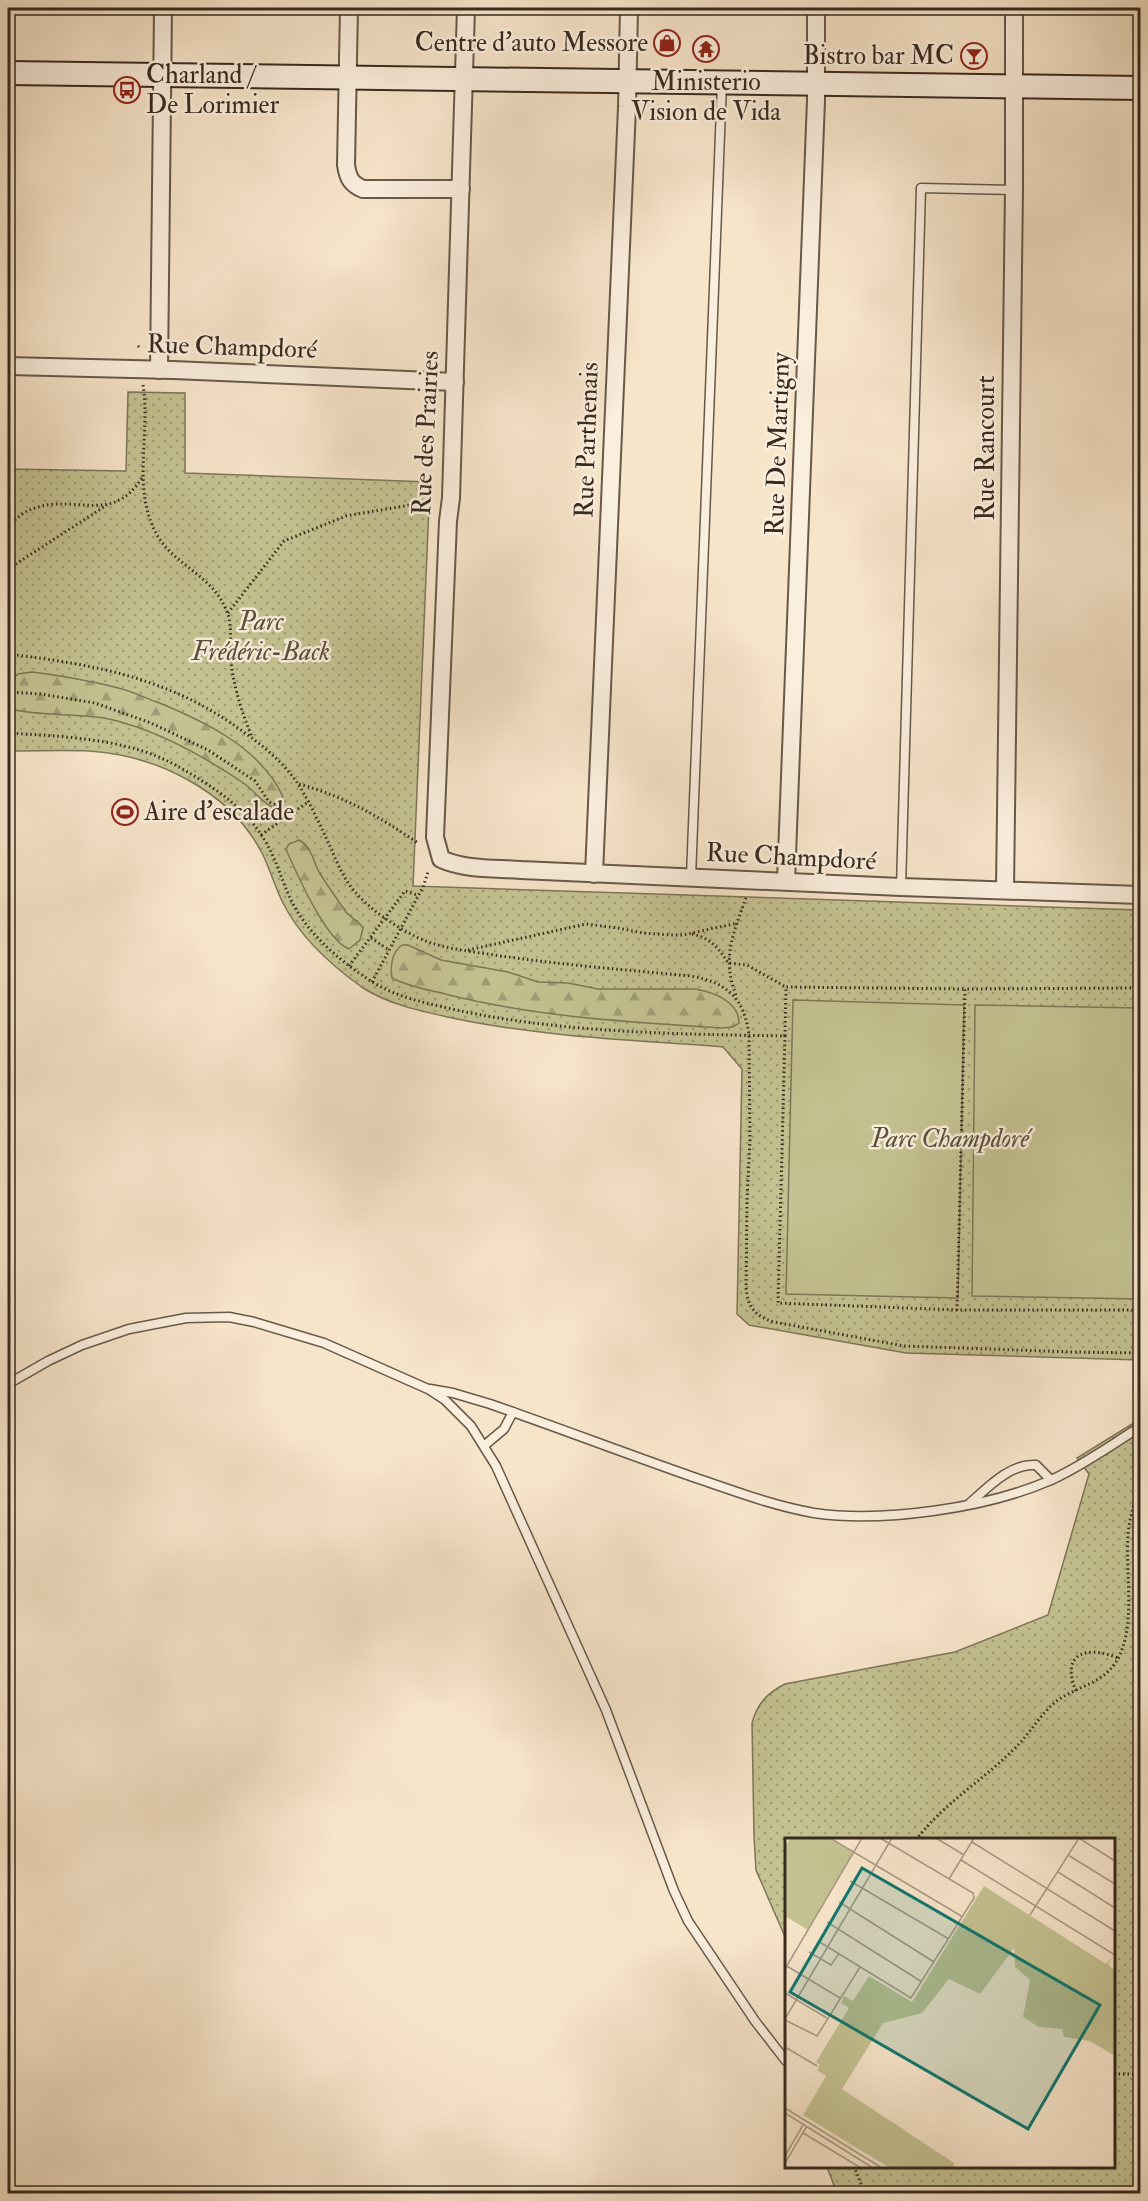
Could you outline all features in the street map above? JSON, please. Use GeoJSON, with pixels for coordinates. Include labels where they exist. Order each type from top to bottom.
{"type":"FeatureCollection","features":[{"type":"Feature","properties":{"kind":"street"},"geometry":{"type":"LineString","coordinates":[[159,370],[163,8]]}},
{"type":"Feature","properties":{"kind":"street"},"geometry":{"type":"LineString","coordinates":[[349,8],[346,165],[348,176],[354,185],[363,189],[461,189]]}},
{"type":"Feature","properties":{"kind":"street","name":"Rue des Prairies"},"geometry":{"type":"LineString","coordinates":[[441,859],[435,837],[448,521],[451,498],[466,8]]}},
{"type":"Feature","properties":{"kind":"street","name":"Rue Parthenais"},"geometry":{"type":"LineString","coordinates":[[594,874],[628,81],[629,8]]}},
{"type":"Feature","properties":{"kind":"street","name":"Rue De Martigny"},"geometry":{"type":"LineString","coordinates":[[786,881],[817,84],[816,8]]}},
{"type":"Feature","properties":{"kind":"street","name":"Rue Rancourt"},"geometry":{"type":"LineString","coordinates":[[1005,890],[1014,190],[1014,8]]}},
{"type":"Feature","properties":{"kind":"street"},"geometry":{"type":"LineString","coordinates":[[8,73],[1140,88]]}},
{"type":"Feature","properties":{"kind":"street","name":"Rue Champdoré"},"geometry":{"type":"LineString","coordinates":[[8,366],[455,382]]}},
{"type":"Feature","properties":{"kind":"street","name":"Rue Champdoré"},"geometry":{"type":"LineString","coordinates":[[441,859],[464,866],[594,874],[1140,895]]}},
{"type":"Feature","properties":{"kind":"lane"},"geometry":{"type":"LineString","coordinates":[[691,877],[722,82]]}},
{"type":"Feature","properties":{"kind":"lane"},"geometry":{"type":"LineString","coordinates":[[901,887],[921,188],[1014,190]]}},
{"type":"Feature","properties":{"kind":"lane"},"geometry":{"type":"LineString","coordinates":[[8,1384],[48,1361],[106,1336],[157,1322],[229,1317],[324,1343],[428,1389],[463,1416],[484,1445],[506,1486],[602,1700],[674,1891],[688,1921],[755,2021],[785,2060]]}},
{"type":"Feature","properties":{"kind":"lane"},"geometry":{"type":"LineString","coordinates":[[428,1389],[453,1393],[513,1412],[736,1492],[813,1512],[838,1515],[874,1515],[968,1506],[1008,1496],[1052,1480],[1140,1427]]}},
{"type":"Feature","properties":{"kind":"lane"},"geometry":{"type":"LineString","coordinates":[[484,1445],[504,1430],[513,1412]]}},
{"type":"Feature","properties":{"kind":"lane"},"geometry":{"type":"LineString","coordinates":[[968,1506],[1002,1476],[1022,1467],[1036,1465],[1052,1480]]}},
{"type":"Feature","properties":{"kind":"path"},"geometry":{"type":"LineString","coordinates":[[143,387],[143,477],[150,518],[156,534],[167,549],[211,586],[221,598],[228,614],[231,663],[236,688],[243,715],[253,738]]}},
{"type":"Feature","properties":{"kind":"path"},"geometry":{"type":"LineString","coordinates":[[8,569],[112,503],[126,497],[143,477]]}},
{"type":"Feature","properties":{"kind":"path"},"geometry":{"type":"LineString","coordinates":[[228,614],[284,541],[346,516],[451,498]]}},
{"type":"Feature","properties":{"kind":"path"},"geometry":{"type":"LineString","coordinates":[[8,526],[25,512],[44,506],[112,503]]}},
{"type":"Feature","properties":{"kind":"path"},"geometry":{"type":"LineString","coordinates":[[8,654],[98,668],[155,683],[225,718],[253,738],[297,783],[354,891],[385,918],[411,934],[464,951],[541,962],[691,976],[714,982],[736,997]]}},
{"type":"Feature","properties":{"kind":"path"},"geometry":{"type":"LineString","coordinates":[[8,692],[41,694],[95,703],[151,723],[208,750],[255,781],[269,802],[293,812]]}},
{"type":"Feature","properties":{"kind":"path"},"geometry":{"type":"LineString","coordinates":[[8,733],[56,736],[110,744],[157,756],[181,768],[218,792],[249,819],[261,835],[297,911],[311,929],[349,966],[372,982],[402,996],[524,1023],[638,1033],[785,1036]]}},
{"type":"Feature","properties":{"kind":"path"},"geometry":{"type":"LineString","coordinates":[[297,783],[329,793],[376,815],[441,859]]}},
{"type":"Feature","properties":{"kind":"path"},"geometry":{"type":"LineString","coordinates":[[261,835],[308,802]]}},
{"type":"Feature","properties":{"kind":"path"},"geometry":{"type":"LineString","coordinates":[[372,982],[423,887],[428,872]]}},
{"type":"Feature","properties":{"kind":"path"},"geometry":{"type":"LineString","coordinates":[[753,880],[738,923],[728,963],[736,997],[744,1010],[750,1035],[746,1288],[747,1300],[755,1314],[774,1322],[904,1346],[1140,1353]]}},
{"type":"Feature","properties":{"kind":"path"},"geometry":{"type":"LineString","coordinates":[[349,966],[405,891],[417,895]]}},
{"type":"Feature","properties":{"kind":"path"},"geometry":{"type":"LineString","coordinates":[[464,951],[586,924],[671,935],[738,923]]}},
{"type":"Feature","properties":{"kind":"path"},"geometry":{"type":"LineString","coordinates":[[690,933],[702,936],[711,942],[728,963],[747,965],[786,987],[1140,988]]}},
{"type":"Feature","properties":{"kind":"path"},"geometry":{"type":"LineString","coordinates":[[370,937],[389,950]]}},
{"type":"Feature","properties":{"kind":"path"},"geometry":{"type":"LineString","coordinates":[[786,987],[778,1303],[957,1310],[1140,1310]]}},
{"type":"Feature","properties":{"kind":"path"},"geometry":{"type":"LineString","coordinates":[[957,1310],[965,989]]}},
{"type":"Feature","properties":{"kind":"path"},"geometry":{"type":"LineString","coordinates":[[917,1838],[937,1815],[1013,1750],[1052,1704],[1098,1679],[1108,1672],[1118,1658],[1128,1613],[1129,1522],[1140,1488]]}},
{"type":"Feature","properties":{"kind":"path"},"geometry":{"type":"LineString","coordinates":[[1076,1691],[1071,1673],[1080,1655],[1090,1651],[1118,1658]]}},
{"type":"Feature","properties":{"kind":"path"},"geometry":{"type":"LineString","coordinates":[[1115,2074],[1140,2074]]}},
{"type":"Feature","properties":{"kind":"path"},"geometry":{"type":"LineString","coordinates":[[855,2168],[865,2193]]}},
{"type":"Feature","properties":{"kind":"green space"},"geometry":{"type":"Polygon","coordinates":[[[128,392],[185,393],[185,473],[430,482],[413,886],[1140,910],[1140,1360],[906,1353],[749,1325],[737,1314],[742,1069],[723,1047],[523,1030],[433,1014],[385,999],[351,979],[298,928],[283,903],[262,853],[248,831],[231,811],[189,780],[140,760],[114,754],[89,751],[8,751],[8,469],[126,471],[128,392]]]}},
{"type":"Feature","properties":{"kind":"green space"},"geometry":{"type":"Polygon","coordinates":[[[32,672],[89,681],[126,690],[212,727],[246,750],[261,764],[283,797],[274,808],[242,782],[214,764],[140,728],[110,719],[11,709],[8,700],[9,682],[18,674],[32,672]]]}},
{"type":"Feature","properties":{"kind":"green space"},"geometry":{"type":"Polygon","coordinates":[[[299,840],[309,850],[319,872],[346,912],[363,928],[360,940],[349,949],[331,934],[322,921],[293,865],[286,849],[289,844],[299,840]]]}},
{"type":"Feature","properties":{"kind":"green space"},"geometry":{"type":"Polygon","coordinates":[[[402,945],[408,945],[441,960],[508,972],[538,982],[568,983],[598,989],[702,990],[730,1003],[738,1015],[739,1023],[733,1027],[721,1028],[584,1018],[516,1009],[449,995],[412,986],[392,978],[392,960],[402,945]]]}},
{"type":"Feature","properties":{"kind":"green space","name":"Parc Champdoré"},"geometry":{"type":"Polygon","coordinates":[[[793,1000],[964,1005],[958,1298],[786,1294],[793,1000]]]}},
{"type":"Feature","properties":{"kind":"green space"},"geometry":{"type":"Polygon","coordinates":[[[975,1005],[1140,1008],[1140,1299],[972,1296],[975,1005]]]}},
{"type":"Feature","properties":{"kind":"green space"},"geometry":{"type":"Polygon","coordinates":[[[1140,1419],[1140,2193],[837,2193],[827,2168],[1115,2168],[1115,1838],[785,1838],[785,1937],[756,1870],[754,1836],[752,1723],[764,1700],[785,1684],[955,1652],[1048,1615],[1089,1474],[1077,1458],[1140,1419]]]}},
{"type":"Feature","properties":{"kind":"place","name":"Centre d'auto Messore"},"geometry":{"type":"Point","coordinates":[667,43]}},
{"type":"Feature","properties":{"kind":"place","name":"Ministerio Vision de Vida"},"geometry":{"type":"Point","coordinates":[706,49]}},
{"type":"Feature","properties":{"kind":"place","name":"Bistro bar MC"},"geometry":{"type":"Point","coordinates":[974,56]}},
{"type":"Feature","properties":{"kind":"place","name":"Charland / De Lorimier"},"geometry":{"type":"Point","coordinates":[127,90]}},
{"type":"Feature","properties":{"kind":"place","name":"Aire d'escalade"},"geometry":{"type":"Point","coordinates":[125,812]}},
{"type":"Feature","properties":{"kind":"park label","name":"Parc Frédéric-Back"},"geometry":{"type":"Point","coordinates":[261,637]}}]}
